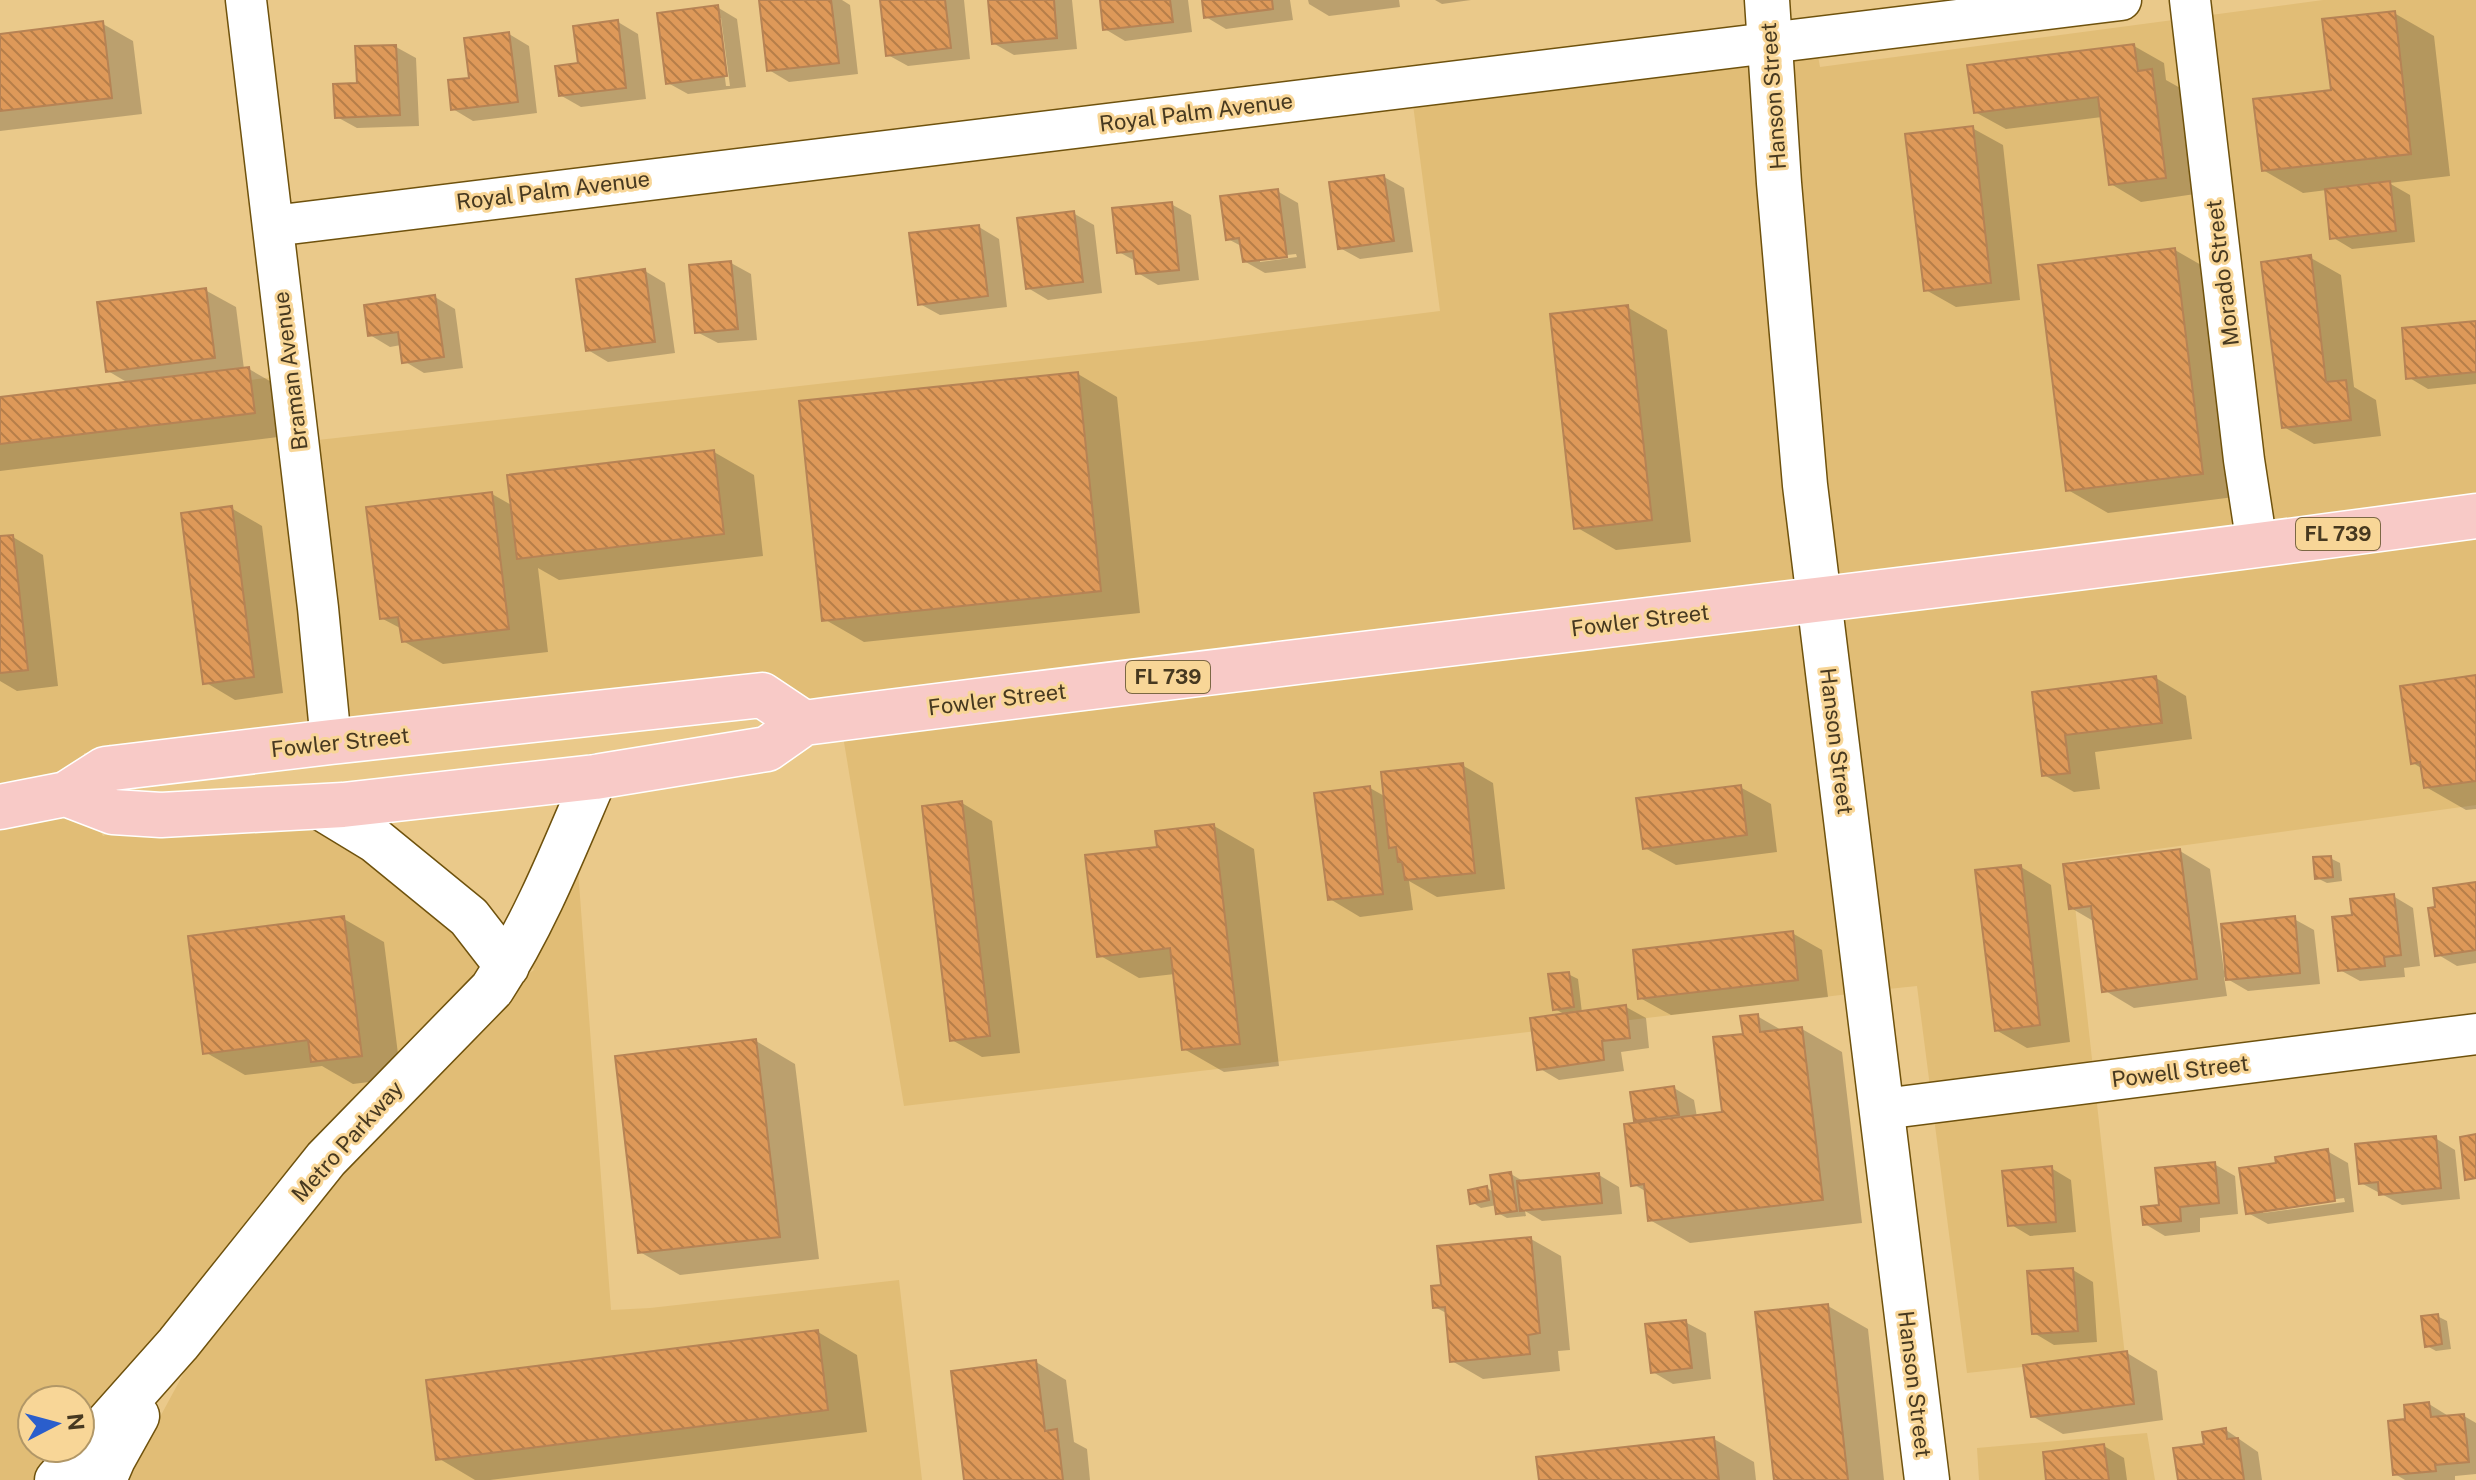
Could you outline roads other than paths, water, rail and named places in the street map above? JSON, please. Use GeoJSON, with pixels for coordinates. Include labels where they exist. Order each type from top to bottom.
{"type":"FeatureCollection","features":[{"type":"Feature","properties":{"kind":"main road","name":"Fowler Street"},"geometry":{"type":"LineString","coordinates":[[66,794],[113,812],[161,815],[320,807],[595,777],[767,749],[804,723],[2476,516]]}},
{"type":"Feature","properties":{"kind":"main road","name":"Fowler Street"},"geometry":{"type":"LineString","coordinates":[[0,807],[66,794],[105,769],[762,695],[804,723]]}},
{"type":"Feature","properties":{"kind":"main road"},"geometry":{"type":"LineString","coordinates":[[595,777],[634,738],[676,705]]}},
{"type":"Feature","properties":{"kind":"main road"},"geometry":{"type":"LineString","coordinates":[[113,812],[151,796],[285,777],[331,742]]}},
{"type":"Feature","properties":{"kind":"street","name":"Braman Avenue"},"geometry":{"type":"LineString","coordinates":[[246,0],[331,742]]}},
{"type":"Feature","properties":{"kind":"street","name":"Hanson Street"},"geometry":{"type":"LineString","coordinates":[[1767,0],[1805,485],[1927,1480]]}},
{"type":"Feature","properties":{"kind":"street","name":"Royal Palm Avenue"},"geometry":{"type":"LineString","coordinates":[[273,226],[2121,0]]}},
{"type":"Feature","properties":{"kind":"street","name":"Morado Street"},"geometry":{"type":"LineString","coordinates":[[2190,0],[2244,460],[2257,545]]}},
{"type":"Feature","properties":{"kind":"street","name":"Metro Parkway"},"geometry":{"type":"LineString","coordinates":[[57,1480],[178,1344],[326,1159],[492,989],[554,876],[595,777]]}},
{"type":"Feature","properties":{"kind":"street"},"geometry":{"type":"LineString","coordinates":[[320,807],[376,841],[469,917],[507,966]]}},
{"type":"Feature","properties":{"kind":"street","name":"Powell Street"},"geometry":{"type":"LineString","coordinates":[[1883,1109],[2476,1034]]}},
{"type":"Feature","properties":{"kind":"street"},"geometry":{"type":"LineString","coordinates":[[104,1480],[178,1344]]}}]}
